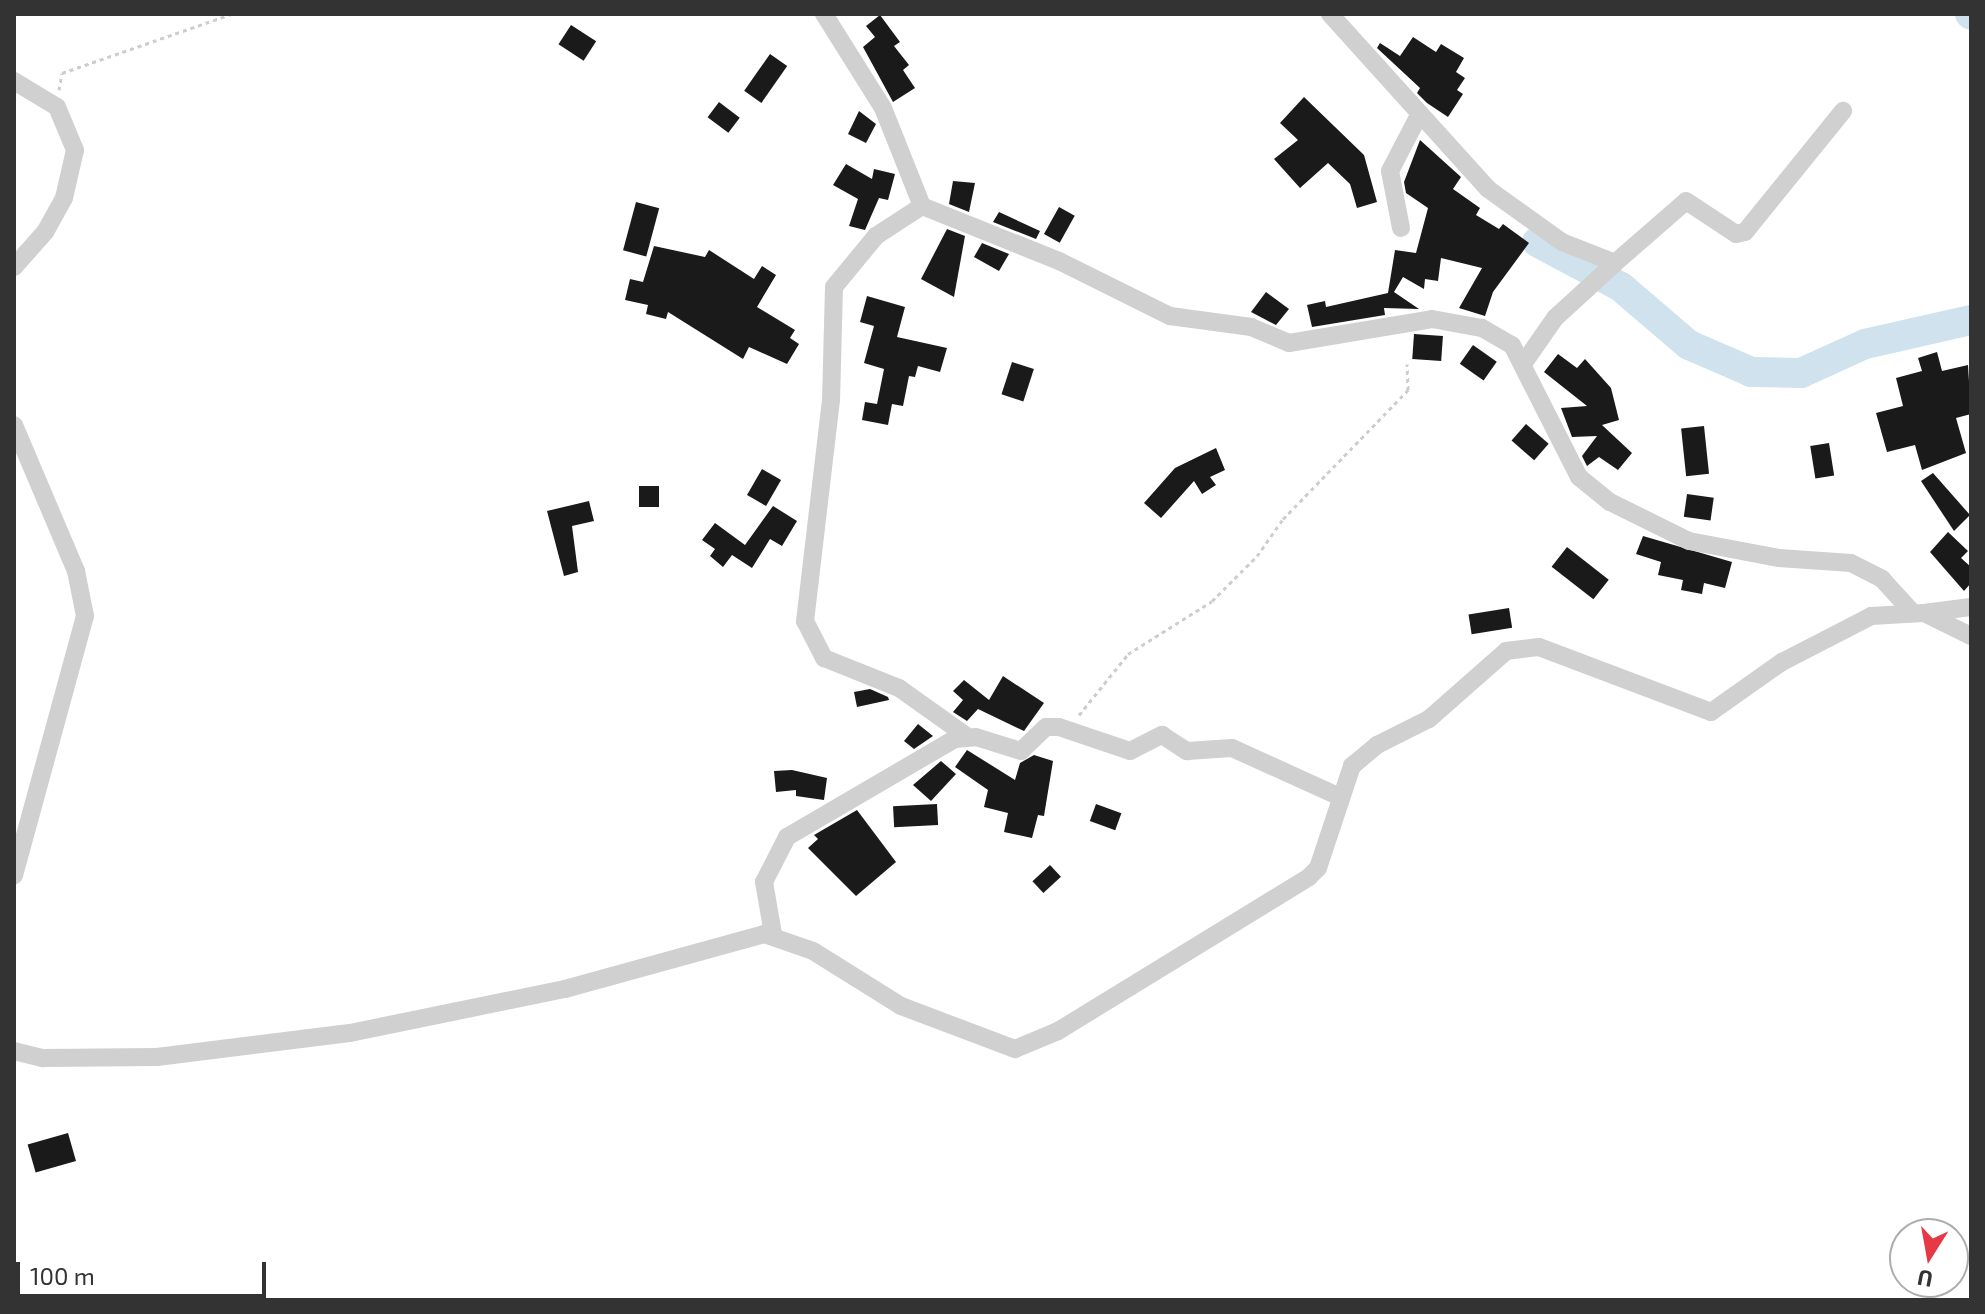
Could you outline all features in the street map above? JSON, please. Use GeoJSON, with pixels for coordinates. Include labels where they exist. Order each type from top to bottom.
{"type":"FeatureCollection","features":[{"type":"Feature","properties":{"kind":"street"},"geometry":{"type":"LineString","coordinates":[[824,14],[883,108],[922,206],[1059,261],[1170,316],[1251,327],[1289,343],[1451,319],[1498,335],[1523,364],[1579,477],[1610,502],[1689,541],[1779,558],[1851,563],[1882,579],[1918,613],[1971,636]]}},
{"type":"Feature","properties":{"kind":"street"},"geometry":{"type":"LineString","coordinates":[[1330,14],[1413,122],[1515,212],[1562,242],[1611,266]]}},
{"type":"Feature","properties":{"kind":"street"},"geometry":{"type":"LineString","coordinates":[[14,81],[57,107],[74,140],[70,183],[45,232],[14,267]]}},
{"type":"Feature","properties":{"kind":"street"},"geometry":{"type":"LineString","coordinates":[[1523,364],[1555,318],[1686,201],[1736,234],[1745,232],[1843,111]]}},
{"type":"Feature","properties":{"kind":"street"},"geometry":{"type":"LineString","coordinates":[[1401,228],[1390,171],[1413,122]]}},
{"type":"Feature","properties":{"kind":"street"},"geometry":{"type":"LineString","coordinates":[[922,206],[876,236],[834,287],[831,400],[805,621],[824,658],[913,696],[968,737],[1021,751],[1046,727],[1071,729],[1125,751],[1159,735],[1187,751],[1232,748],[1338,796]]}},
{"type":"Feature","properties":{"kind":"street"},"geometry":{"type":"LineString","coordinates":[[14,425],[76,571],[85,616],[14,875]]}},
{"type":"Feature","properties":{"kind":"street"},"geometry":{"type":"LineString","coordinates":[[14,1051],[43,1058],[157,1057],[350,1033],[565,989],[773,934],[931,1019],[1002,1047],[1031,1045],[1309,877],[1318,868],[1338,796],[1358,760],[1429,719],[1490,663],[1522,645],[1711,712],[1782,662],[1871,616],[1971,607]]}},
{"type":"Feature","properties":{"kind":"street"},"geometry":{"type":"LineString","coordinates":[[773,934],[764,882],[787,837],[939,746],[968,737]]}},
{"type":"Feature","properties":{"kind":"path"},"geometry":{"type":"LineString","coordinates":[[57,107],[62,73],[231,14]]}},
{"type":"Feature","properties":{"kind":"path"},"geometry":{"type":"LineString","coordinates":[[1071,729],[1091,695],[1128,654],[1212,601],[1257,556],[1283,519],[1408,390],[1407,364]]}},
{"type":"Feature","properties":{"kind":"building"},"geometry":{"type":"Polygon","coordinates":[[[880,15],[900,42],[894,46],[909,65],[903,70],[915,88],[893,102],[863,47],[875,37],[866,26],[880,15]]]}},
{"type":"Feature","properties":{"kind":"building"},"geometry":{"type":"Polygon","coordinates":[[[571,25],[596,41],[584,61],[558,44],[571,25]]]}},
{"type":"Feature","properties":{"kind":"building"},"geometry":{"type":"Polygon","coordinates":[[[1413,37],[1436,52],[1441,44],[1464,58],[1456,72],[1465,78],[1457,90],[1463,94],[1448,117],[1427,103],[1417,93],[1420,88],[1377,48],[1380,43],[1400,56],[1413,37]]]}},
{"type":"Feature","properties":{"kind":"building"},"geometry":{"type":"Polygon","coordinates":[[[770,54],[787,66],[761,103],[744,91],[770,54]]]}},
{"type":"Feature","properties":{"kind":"building"},"geometry":{"type":"Polygon","coordinates":[[[1304,97],[1364,155],[1377,202],[1357,208],[1350,184],[1328,163],[1300,188],[1274,159],[1298,140],[1280,123],[1304,97]]]}},
{"type":"Feature","properties":{"kind":"building"},"geometry":{"type":"Polygon","coordinates":[[[719,102],[740,118],[728,133],[708,117],[719,102]]]}},
{"type":"Feature","properties":{"kind":"building"},"geometry":{"type":"Polygon","coordinates":[[[859,111],[876,124],[866,143],[848,134],[859,111]]]}},
{"type":"Feature","properties":{"kind":"building"},"geometry":{"type":"Polygon","coordinates":[[[1420,140],[1461,177],[1453,189],[1480,208],[1476,215],[1499,229],[1503,224],[1529,243],[1493,292],[1485,316],[1459,308],[1482,268],[1441,258],[1438,281],[1425,279],[1424,289],[1403,277],[1394,292],[1419,309],[1384,308],[1385,315],[1312,327],[1307,305],[1325,301],[1326,307],[1388,293],[1395,250],[1416,253],[1428,208],[1406,193],[1404,182],[1420,140]]]}},
{"type":"Feature","properties":{"kind":"building"},"geometry":{"type":"Polygon","coordinates":[[[846,164],[872,179],[874,169],[895,174],[888,200],[879,198],[865,230],[849,226],[858,199],[833,185],[846,164]]]}},
{"type":"Feature","properties":{"kind":"building"},"geometry":{"type":"Polygon","coordinates":[[[953,181],[975,183],[969,212],[949,204],[953,181]]]}},
{"type":"Feature","properties":{"kind":"building"},"geometry":{"type":"Polygon","coordinates":[[[636,202],[659,208],[646,257],[623,250],[636,202]]]}},
{"type":"Feature","properties":{"kind":"building"},"geometry":{"type":"Polygon","coordinates":[[[1059,207],[1075,216],[1060,243],[1044,234],[1059,207]]]}},
{"type":"Feature","properties":{"kind":"building"},"geometry":{"type":"Polygon","coordinates":[[[999,212],[1040,231],[1036,239],[993,222],[999,212]]]}},
{"type":"Feature","properties":{"kind":"building"},"geometry":{"type":"Polygon","coordinates":[[[947,229],[965,236],[954,297],[921,279],[947,229]]]}},
{"type":"Feature","properties":{"kind":"building"},"geometry":{"type":"Polygon","coordinates":[[[982,243],[1009,254],[999,271],[974,257],[982,243]]]}},
{"type":"Feature","properties":{"kind":"building"},"geometry":{"type":"Polygon","coordinates":[[[654,246],[705,257],[709,250],[754,279],[762,266],[776,275],[757,307],[795,330],[790,338],[799,344],[787,364],[749,347],[743,359],[668,312],[666,319],[646,314],[648,305],[625,300],[630,279],[643,282],[654,246]]]}},
{"type":"Feature","properties":{"kind":"building"},"geometry":{"type":"Polygon","coordinates":[[[1266,292],[1289,309],[1276,325],[1251,312],[1266,292]]]}},
{"type":"Feature","properties":{"kind":"building"},"geometry":{"type":"Polygon","coordinates":[[[867,296],[905,307],[897,337],[947,348],[940,372],[918,366],[915,377],[909,376],[903,406],[892,404],[888,425],[862,420],[865,402],[877,404],[884,369],[864,363],[874,326],[860,322],[867,296]]]}},
{"type":"Feature","properties":{"kind":"building"},"geometry":{"type":"Polygon","coordinates":[[[1414,334],[1443,336],[1441,361],[1412,359],[1414,334]]]}},
{"type":"Feature","properties":{"kind":"building"},"geometry":{"type":"Polygon","coordinates":[[[1473,345],[1497,362],[1484,380],[1460,364],[1473,345]]]}},
{"type":"Feature","properties":{"kind":"building"},"geometry":{"type":"Polygon","coordinates":[[[1937,352],[1942,371],[1968,365],[1971,414],[1956,418],[1966,453],[1922,470],[1915,445],[1887,452],[1876,413],[1903,406],[1896,378],[1922,371],[1918,358],[1937,352]]]}},
{"type":"Feature","properties":{"kind":"building"},"geometry":{"type":"Polygon","coordinates":[[[1558,354],[1577,368],[1585,359],[1611,388],[1619,420],[1602,425],[1632,453],[1618,470],[1599,457],[1587,466],[1582,456],[1597,436],[1572,437],[1561,408],[1587,406],[1544,372],[1558,354]]]}},
{"type":"Feature","properties":{"kind":"building"},"geometry":{"type":"Polygon","coordinates":[[[1012,362],[1034,369],[1023,401],[1001,394],[1012,362]]]}},
{"type":"Feature","properties":{"kind":"building"},"geometry":{"type":"Polygon","coordinates":[[[1526,424],[1549,444],[1534,460],[1512,441],[1526,424]]]}},
{"type":"Feature","properties":{"kind":"building"},"geometry":{"type":"Polygon","coordinates":[[[1704,426],[1709,474],[1686,476],[1681,428],[1704,426]]]}},
{"type":"Feature","properties":{"kind":"building"},"geometry":{"type":"Polygon","coordinates":[[[1829,443],[1834,476],[1815,479],[1810,446],[1829,443]]]}},
{"type":"Feature","properties":{"kind":"building"},"geometry":{"type":"Polygon","coordinates":[[[1216,448],[1225,470],[1210,477],[1216,485],[1202,494],[1194,481],[1161,518],[1144,503],[1175,468],[1216,448]]]}},
{"type":"Feature","properties":{"kind":"building"},"geometry":{"type":"Polygon","coordinates":[[[762,469],[781,480],[766,506],[747,495],[762,469]]]}},
{"type":"Feature","properties":{"kind":"building"},"geometry":{"type":"Polygon","coordinates":[[[1933,473],[1970,515],[1954,531],[1921,481],[1933,473]]]}},
{"type":"Feature","properties":{"kind":"building"},"geometry":{"type":"Polygon","coordinates":[[[639,486],[659,486],[659,507],[639,507],[639,486]]]}},
{"type":"Feature","properties":{"kind":"building"},"geometry":{"type":"Polygon","coordinates":[[[1687,494],[1714,498],[1711,521],[1684,517],[1687,494]]]}},
{"type":"Feature","properties":{"kind":"building"},"geometry":{"type":"Polygon","coordinates":[[[589,501],[594,521],[572,526],[578,572],[564,576],[547,511],[589,501]]]}},
{"type":"Feature","properties":{"kind":"building"},"geometry":{"type":"Polygon","coordinates":[[[773,506],[797,521],[782,546],[770,539],[752,568],[732,555],[723,567],[710,556],[715,549],[702,540],[715,523],[745,545],[773,506]]]}},
{"type":"Feature","properties":{"kind":"building"},"geometry":{"type":"Polygon","coordinates":[[[1948,532],[1968,551],[1961,558],[1971,567],[1971,583],[1964,591],[1930,552],[1948,532]]]}},
{"type":"Feature","properties":{"kind":"building"},"geometry":{"type":"Polygon","coordinates":[[[1643,536],[1732,562],[1725,588],[1704,583],[1702,594],[1681,590],[1683,580],[1658,575],[1661,562],[1636,554],[1643,536]]]}},
{"type":"Feature","properties":{"kind":"building"},"geometry":{"type":"Polygon","coordinates":[[[1567,547],[1609,580],[1593,599],[1552,567],[1567,547]]]}},
{"type":"Feature","properties":{"kind":"building"},"geometry":{"type":"Polygon","coordinates":[[[1509,608],[1512,628],[1472,634],[1469,614],[1509,608]]]}},
{"type":"Feature","properties":{"kind":"building"},"geometry":{"type":"Polygon","coordinates":[[[1003,676],[1044,703],[1024,731],[978,709],[967,721],[953,712],[963,700],[953,691],[964,680],[989,700],[1003,676]]]}},
{"type":"Feature","properties":{"kind":"building"},"geometry":{"type":"Polygon","coordinates":[[[870,689],[889,700],[857,707],[854,692],[870,689]]]}},
{"type":"Feature","properties":{"kind":"building"},"geometry":{"type":"Polygon","coordinates":[[[918,724],[933,736],[914,749],[904,741],[918,724]]]}},
{"type":"Feature","properties":{"kind":"building"},"geometry":{"type":"Polygon","coordinates":[[[967,750],[1015,780],[1020,763],[1034,755],[1053,761],[1044,816],[1038,815],[1032,838],[1004,832],[1008,813],[984,807],[988,790],[955,767],[967,750]]]}},
{"type":"Feature","properties":{"kind":"building"},"geometry":{"type":"Polygon","coordinates":[[[941,761],[956,774],[931,801],[913,785],[941,761]]]}},
{"type":"Feature","properties":{"kind":"building"},"geometry":{"type":"Polygon","coordinates":[[[792,770],[827,778],[824,800],[796,796],[796,790],[776,792],[774,771],[792,770]]]}},
{"type":"Feature","properties":{"kind":"building"},"geometry":{"type":"Polygon","coordinates":[[[937,804],[938,825],[894,827],[893,806],[937,804]]]}},
{"type":"Feature","properties":{"kind":"building"},"geometry":{"type":"Polygon","coordinates":[[[1096,804],[1121,813],[1115,830],[1090,821],[1096,804]]]}},
{"type":"Feature","properties":{"kind":"building"},"geometry":{"type":"Polygon","coordinates":[[[857,810],[896,862],[856,896],[808,848],[818,839],[814,835],[857,810]]]}},
{"type":"Feature","properties":{"kind":"building"},"geometry":{"type":"Polygon","coordinates":[[[1050,865],[1061,877],[1043,893],[1032,881],[1050,865]]]}},
{"type":"Feature","properties":{"kind":"building"},"geometry":{"type":"Polygon","coordinates":[[[68,1133],[76,1161],[36,1172],[28,1145],[68,1133]]]}},
{"type":"Feature","properties":{"kind":"waterway"},"geometry":{"type":"LineString","coordinates":[[1537,242],[1621,287],[1689,345],[1751,372],[1801,373],[1865,344],[1971,320]]}}]}
